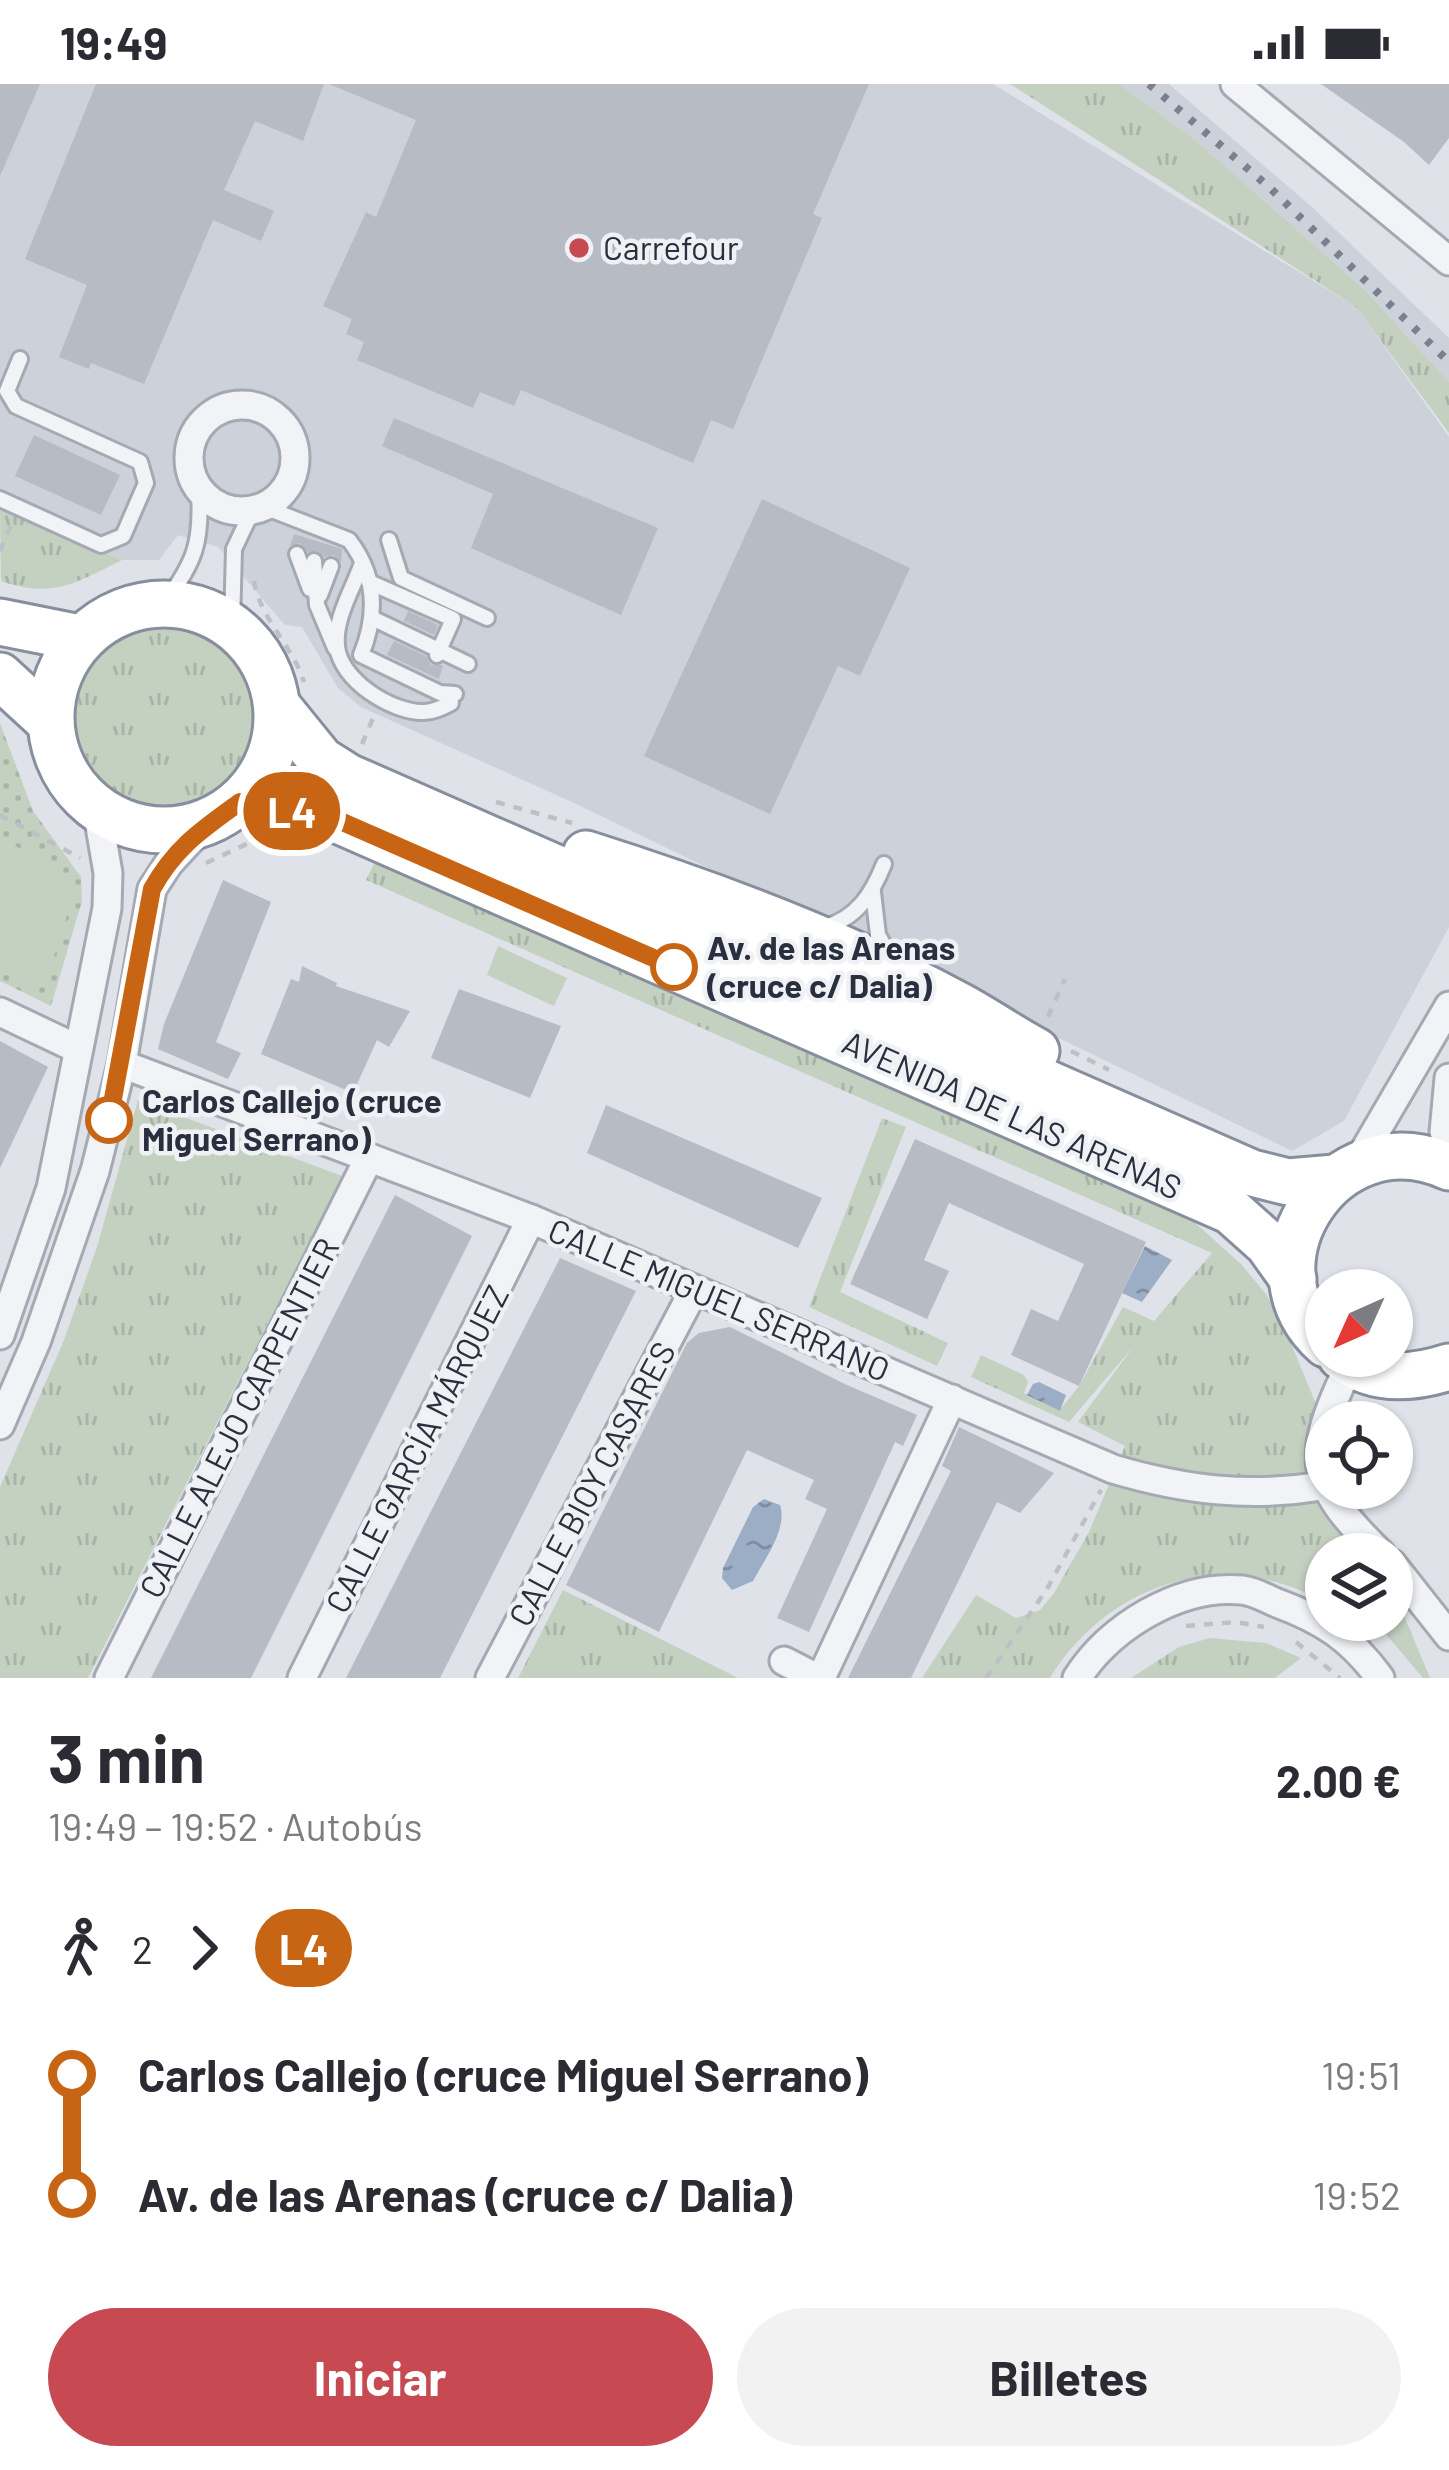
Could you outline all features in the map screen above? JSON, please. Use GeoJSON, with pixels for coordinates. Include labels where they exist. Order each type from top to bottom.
{"type":"FeatureCollection","features":[{"type":"Feature","properties":{"kind":"highway"},"geometry":{"type":"LineString","coordinates":[[165,602],[200,609],[232,625],[292,700],[262,775],[228,832],[131,826],[97,809],[73,785],[56,755],[50,722],[57,677],[80,638],[119,612],[165,602]]}},
{"type":"Feature","properties":{"kind":"highway"},"geometry":{"type":"LineString","coordinates":[[0,622],[80,638]]}},
{"type":"Feature","properties":{"kind":"highway"},"geometry":{"type":"LineString","coordinates":[[0,676],[50,722]]}},
{"type":"Feature","properties":{"kind":"highway","name":"AVENIDA DE LAS ARENAS"},"geometry":{"type":"LineString","coordinates":[[292,700],[321,760],[348,777],[1252,1172],[1288,1182],[1346,1172],[1393,1155],[1430,1158],[1449,1166]]}},
{"type":"Feature","properties":{"kind":"highway","name":"AVENIDA DE LAS ARENAS"},"geometry":{"type":"LineString","coordinates":[[228,832],[331,817],[1231,1211],[1268,1244],[1293,1279],[1305,1317]]}},
{"type":"Feature","properties":{"kind":"highway"},"geometry":{"type":"LineString","coordinates":[[495,842],[580,853],[683,884],[793,929],[914,983],[1069,1069],[1107,1109]]}},
{"type":"Feature","properties":{"kind":"highway"},"geometry":{"type":"LineString","coordinates":[[1293,1279],[1295,1240],[1309,1207],[1346,1172]]}},
{"type":"Feature","properties":{"kind":"highway"},"geometry":{"type":"LineString","coordinates":[[1413,1376],[1449,1366]]}},
{"type":"Feature","properties":{"kind":"street"},"geometry":{"type":"LineString","coordinates":[[1235,84],[1449,261]]}},
{"type":"Feature","properties":{"kind":"street"},"geometry":{"type":"LineString","coordinates":[[248,405],[275,417],[293,442],[295,458],[288,485],[258,509],[223,509],[199,492],[188,464],[193,434],[218,410],[248,405]]}},
{"type":"Feature","properties":{"kind":"street"},"geometry":{"type":"LineString","coordinates":[[0,1335],[51,1188],[107,908],[108,873],[97,809]]}},
{"type":"Feature","properties":{"kind":"street"},"geometry":{"type":"LineString","coordinates":[[0,1425],[77,1229],[122,1064],[152,889],[169,863],[228,832]]}},
{"type":"Feature","properties":{"kind":"street"},"geometry":{"type":"LineString","coordinates":[[1346,1172],[1449,1006]]}},
{"type":"Feature","properties":{"kind":"street"},"geometry":{"type":"LineString","coordinates":[[0,1012],[78,1049]]}},
{"type":"Feature","properties":{"kind":"street","name":"CALLE MIGUEL SERRANO"},"geometry":{"type":"LineString","coordinates":[[122,1064],[531,1220],[1112,1469],[1211,1492],[1272,1494],[1305,1489]]}},
{"type":"Feature","properties":{"kind":"street"},"geometry":{"type":"LineString","coordinates":[[1449,1078],[1444,1132],[1449,1141]]}},
{"type":"Feature","properties":{"kind":"street","name":"CALLE ALEJO CARPENTIER"},"geometry":{"type":"LineString","coordinates":[[109,1678],[369,1158]]}},
{"type":"Feature","properties":{"kind":"street","name":"CALLE GARCÍA MÁRQUEZ"},"geometry":{"type":"LineString","coordinates":[[302,1678],[531,1220]]}},
{"type":"Feature","properties":{"kind":"street","name":"CALLE BIOY CASARES"},"geometry":{"type":"LineString","coordinates":[[490,1678],[694,1290]]}},
{"type":"Feature","properties":{"kind":"street"},"geometry":{"type":"LineString","coordinates":[[784,1661],[819,1678],[952,1399]]}},
{"type":"Feature","properties":{"kind":"street"},"geometry":{"type":"LineString","coordinates":[[1339,1509],[1359,1533]]}},
{"type":"Feature","properties":{"kind":"street"},"geometry":{"type":"LineString","coordinates":[[1077,1678],[1124,1627],[1183,1596],[1244,1590],[1320,1618],[1364,1655],[1380,1678]]}},
{"type":"Feature","properties":{"kind":"street"},"geometry":{"type":"LineString","coordinates":[[1413,1591],[1449,1636]]}},
{"type":"Feature","properties":{"kind":"lane"},"geometry":{"type":"LineString","coordinates":[[0,499],[101,545],[111,544],[123,536],[146,483],[140,462],[16,406],[7,391],[20,359]]}},
{"type":"Feature","properties":{"kind":"lane"},"geometry":{"type":"LineString","coordinates":[[165,602],[197,551],[199,492]]}},
{"type":"Feature","properties":{"kind":"lane"},"geometry":{"type":"LineString","coordinates":[[232,625],[235,549],[258,509],[349,541],[369,582],[374,619],[362,656],[425,680],[453,699],[431,712],[405,710],[361,685],[336,651],[297,554]]}},
{"type":"Feature","properties":{"kind":"lane"},"geometry":{"type":"LineString","coordinates":[[389,540],[401,578],[487,618]]}},
{"type":"Feature","properties":{"kind":"lane"},"geometry":{"type":"LineString","coordinates":[[314,561],[316,605]]}},
{"type":"Feature","properties":{"kind":"lane"},"geometry":{"type":"LineString","coordinates":[[336,651],[338,627],[362,563]]}},
{"type":"Feature","properties":{"kind":"lane"},"geometry":{"type":"LineString","coordinates":[[316,605],[331,566]]}},
{"type":"Feature","properties":{"kind":"lane"},"geometry":{"type":"LineString","coordinates":[[369,582],[453,619],[435,651]]}},
{"type":"Feature","properties":{"kind":"lane"},"geometry":{"type":"LineString","coordinates":[[374,619],[468,664]]}},
{"type":"Feature","properties":{"kind":"lane"},"geometry":{"type":"LineString","coordinates":[[793,929],[837,924],[850,916],[873,892],[884,864]]}},
{"type":"Feature","properties":{"kind":"lane"},"geometry":{"type":"LineString","coordinates":[[873,892],[878,935],[895,965],[914,983]]}},
{"type":"Feature","properties":{"kind":"path"},"geometry":{"type":"LineString","coordinates":[[0,551],[19,508]]}},
{"type":"Feature","properties":{"kind":"path"},"geometry":{"type":"LineString","coordinates":[[251,570],[256,596],[299,664],[292,700]]}},
{"type":"Feature","properties":{"kind":"path"},"geometry":{"type":"LineString","coordinates":[[360,749],[371,723]]}},
{"type":"Feature","properties":{"kind":"path"},"geometry":{"type":"LineString","coordinates":[[0,815],[108,873]]}},
{"type":"Feature","properties":{"kind":"path"},"geometry":{"type":"LineString","coordinates":[[1039,1035],[1066,979]]}},
{"type":"Feature","properties":{"kind":"path"},"geometry":{"type":"LineString","coordinates":[[986,1678],[1047,1589],[1112,1469]]}},
{"type":"Feature","properties":{"kind":"path"},"geometry":{"type":"LineString","coordinates":[[1178,1629],[1236,1622],[1274,1630]]}},
{"type":"Feature","properties":{"kind":"path"},"geometry":{"type":"LineString","coordinates":[[1292,1639],[1340,1678]]}},
{"type":"Feature","properties":{"kind":"shaded area"},"geometry":{"type":"Polygon","coordinates":[[[0,84],[993,84],[1356,307],[1449,437],[1449,927],[1344,1121],[1292,1151],[572,802],[361,707],[338,688],[302,627],[285,625],[218,547],[178,535],[159,560],[122,560],[0,510],[0,84]]]}},
{"type":"Feature","properties":{"kind":"shaded area"},"geometry":{"type":"Polygon","coordinates":[[[1119,84],[1169,84],[1313,208],[1449,338],[1449,382],[1365,290],[1193,138],[1119,84]]]}},
{"type":"Feature","properties":{"kind":"green space"},"geometry":{"type":"Polygon","coordinates":[[[1010,84],[1119,84],[1193,138],[1365,290],[1449,382],[1449,433],[1356,307],[1010,84]]]}},
{"type":"Feature","properties":{"kind":"green space"},"geometry":{"type":"Polygon","coordinates":[[[0,510],[122,560],[63,586],[35,589],[1,581],[0,510]]]}},
{"type":"Feature","properties":{"kind":"green space"},"geometry":{"type":"Polygon","coordinates":[[[165,629],[200,636],[230,656],[250,686],[257,721],[250,756],[230,786],[200,806],[165,813],[130,806],[100,786],[80,756],[73,721],[80,686],[100,656],[130,636],[165,629]]]}},
{"type":"Feature","properties":{"kind":"green space"},"geometry":{"type":"Polygon","coordinates":[[[0,723],[33,811],[81,877],[82,901],[51,1006],[0,981],[0,723]]]}},
{"type":"Feature","properties":{"kind":"green space"},"geometry":{"type":"Polygon","coordinates":[[[0,838],[51,865],[73,896],[44,988],[0,965],[0,838]]]}},
{"type":"Feature","properties":{"kind":"green space"},"geometry":{"type":"Polygon","coordinates":[[[377,858],[1193,1221],[1266,1294],[1315,1401],[1305,1401],[1305,1509],[1360,1509],[1369,1533],[1305,1533],[1305,1594],[1249,1577],[1210,1576],[1137,1597],[1075,1645],[1050,1678],[922,1678],[976,1595],[1016,1618],[1040,1610],[1089,1532],[1125,1446],[1078,1422],[1133,1347],[1069,1422],[971,1377],[981,1355],[1024,1375],[1028,1382],[1024,1393],[1060,1410],[1079,1386],[1123,1307],[1154,1321],[1212,1253],[366,880],[377,858]]]}},
{"type":"Feature","properties":{"kind":"green space"},"geometry":{"type":"Polygon","coordinates":[[[498,946],[567,978],[554,1006],[487,975],[498,946]]]}},
{"type":"Feature","properties":{"kind":"green space"},"geometry":{"type":"Polygon","coordinates":[[[138,1100],[342,1176],[88,1678],[0,1678],[0,1487],[64,1340],[97,1247],[138,1100]]]}},
{"type":"Feature","properties":{"kind":"green space"},"geometry":{"type":"Polygon","coordinates":[[[882,1118],[906,1127],[840,1292],[948,1343],[937,1366],[809,1307],[882,1118]]]}},
{"type":"Feature","properties":{"kind":"green space"},"geometry":{"type":"Polygon","coordinates":[[[563,1590],[732,1675],[738,1678],[518,1678],[563,1590]]]}},
{"type":"Feature","properties":{"kind":"green space"},"geometry":{"type":"Polygon","coordinates":[[[1413,1637],[1430,1678],[1423,1678],[1392,1641],[1413,1641],[1413,1637]]]}},
{"type":"Feature","properties":{"kind":"green space"},"geometry":{"type":"Polygon","coordinates":[[[1210,1638],[1266,1643],[1301,1658],[1275,1678],[1131,1678],[1179,1647],[1210,1638]]]}},
{"type":"Feature","properties":{"kind":"water"},"geometry":{"type":"Polygon","coordinates":[[[1145,1246],[1172,1260],[1142,1302],[1122,1293],[1145,1246]]]}},
{"type":"Feature","properties":{"kind":"water"},"geometry":{"type":"Polygon","coordinates":[[[1039,1382],[1066,1395],[1060,1411],[1027,1395],[1039,1382]]]}},
{"type":"Feature","properties":{"kind":"water"},"geometry":{"type":"Polygon","coordinates":[[[764,1499],[780,1505],[778,1534],[753,1581],[732,1590],[722,1578],[723,1568],[753,1507],[764,1499]]]}},
{"type":"Feature","properties":{"kind":"building"},"geometry":{"type":"Polygon","coordinates":[[[0,84],[40,84],[0,176],[0,84]]]}},
{"type":"Feature","properties":{"kind":"building"},"geometry":{"type":"Polygon","coordinates":[[[96,84],[324,84],[303,141],[255,121],[224,190],[274,211],[261,241],[213,220],[144,384],[91,363],[89,369],[59,357],[87,285],[25,259],[96,84]]]}},
{"type":"Feature","properties":{"kind":"building","name":"Carrefour"},"geometry":{"type":"Polygon","coordinates":[[[329,84],[869,84],[813,214],[822,218],[733,429],[711,420],[693,463],[521,390],[514,406],[480,392],[473,408],[357,360],[364,342],[346,334],[352,319],[323,306],[366,212],[376,217],[416,120],[329,84]]]}},
{"type":"Feature","properties":{"kind":"building"},"geometry":{"type":"Polygon","coordinates":[[[1321,84],[1449,84],[1449,138],[1429,165],[1321,84]]]}},
{"type":"Feature","properties":{"kind":"building"},"geometry":{"type":"Polygon","coordinates":[[[394,418],[658,528],[621,615],[471,548],[493,494],[382,446],[394,418]]]}},
{"type":"Feature","properties":{"kind":"building"},"geometry":{"type":"Polygon","coordinates":[[[34,435],[120,475],[101,515],[15,476],[34,435]]]}},
{"type":"Feature","properties":{"kind":"building"},"geometry":{"type":"Polygon","coordinates":[[[762,499],[910,568],[860,676],[838,666],[770,814],[644,756],[762,499]]]}},
{"type":"Feature","properties":{"kind":"building"},"geometry":{"type":"Polygon","coordinates":[[[294,534],[342,549],[341,562],[334,555],[308,552],[300,543],[290,546],[294,534]]]}},
{"type":"Feature","properties":{"kind":"building"},"geometry":{"type":"Polygon","coordinates":[[[408,611],[438,625],[434,635],[404,621],[408,611]]]}},
{"type":"Feature","properties":{"kind":"building"},"geometry":{"type":"Polygon","coordinates":[[[394,641],[426,656],[431,665],[443,665],[439,679],[387,655],[394,641]]]}},
{"type":"Feature","properties":{"kind":"building"},"geometry":{"type":"Polygon","coordinates":[[[223,880],[271,902],[216,1042],[241,1053],[228,1079],[158,1049],[223,880]]]}},
{"type":"Feature","properties":{"kind":"building"},"geometry":{"type":"Polygon","coordinates":[[[302,966],[336,986],[410,1011],[389,1047],[377,1040],[353,1093],[261,1054],[291,979],[299,982],[302,966]]]}},
{"type":"Feature","properties":{"kind":"building"},"geometry":{"type":"Polygon","coordinates":[[[459,989],[561,1026],[530,1098],[431,1058],[459,989]]]}},
{"type":"Feature","properties":{"kind":"building"},"geometry":{"type":"Polygon","coordinates":[[[0,1041],[48,1067],[0,1168],[0,1041]]]}},
{"type":"Feature","properties":{"kind":"building"},"geometry":{"type":"Polygon","coordinates":[[[606,1105],[822,1198],[798,1248],[587,1153],[606,1105]]]}},
{"type":"Feature","properties":{"kind":"building"},"geometry":{"type":"Polygon","coordinates":[[[915,1139],[1146,1242],[1079,1386],[1011,1355],[1031,1309],[1058,1321],[1084,1264],[949,1203],[924,1260],[949,1271],[927,1319],[850,1284],[915,1139]]]}},
{"type":"Feature","properties":{"kind":"building"},"geometry":{"type":"Polygon","coordinates":[[[395,1195],[472,1236],[251,1678],[151,1678],[395,1195]]]}},
{"type":"Feature","properties":{"kind":"building"},"geometry":{"type":"Polygon","coordinates":[[[560,1258],[636,1291],[440,1678],[346,1678],[560,1258]]]}},
{"type":"Feature","properties":{"kind":"building"},"geometry":{"type":"Polygon","coordinates":[[[730,1327],[917,1415],[903,1446],[895,1442],[809,1632],[777,1618],[827,1509],[805,1499],[814,1480],[747,1450],[659,1632],[566,1585],[687,1343],[699,1333],[730,1327]]]}},
{"type":"Feature","properties":{"kind":"building"},"geometry":{"type":"Polygon","coordinates":[[[959,1427],[1054,1473],[1020,1513],[997,1502],[911,1678],[848,1678],[951,1471],[942,1466],[959,1427]]]}},
{"type":"Feature","properties":{"kind":"railway"},"geometry":{"type":"LineString","coordinates":[[1149,84],[1269,187],[1449,362]]}},
{"type":"Feature","properties":{"kind":"bus line","name":"L4"},"geometry":{"type":"LineString","coordinates":[[109,1120],[152,889],[206,823],[240,802],[331,817],[674,967]]}},
{"type":"Feature","properties":{"kind":"place","name":"Carrefour"},"geometry":{"type":"Point","coordinates":[579,248]}},
{"type":"Feature","properties":{"kind":"place","name":"Av. de las Arenas (cruce c/ Dalia)"},"geometry":{"type":"Point","coordinates":[674,967]}},
{"type":"Feature","properties":{"kind":"place","name":"Carlos Callejo (cruce Miguel Serrano)"},"geometry":{"type":"Point","coordinates":[109,1120]}}]}
